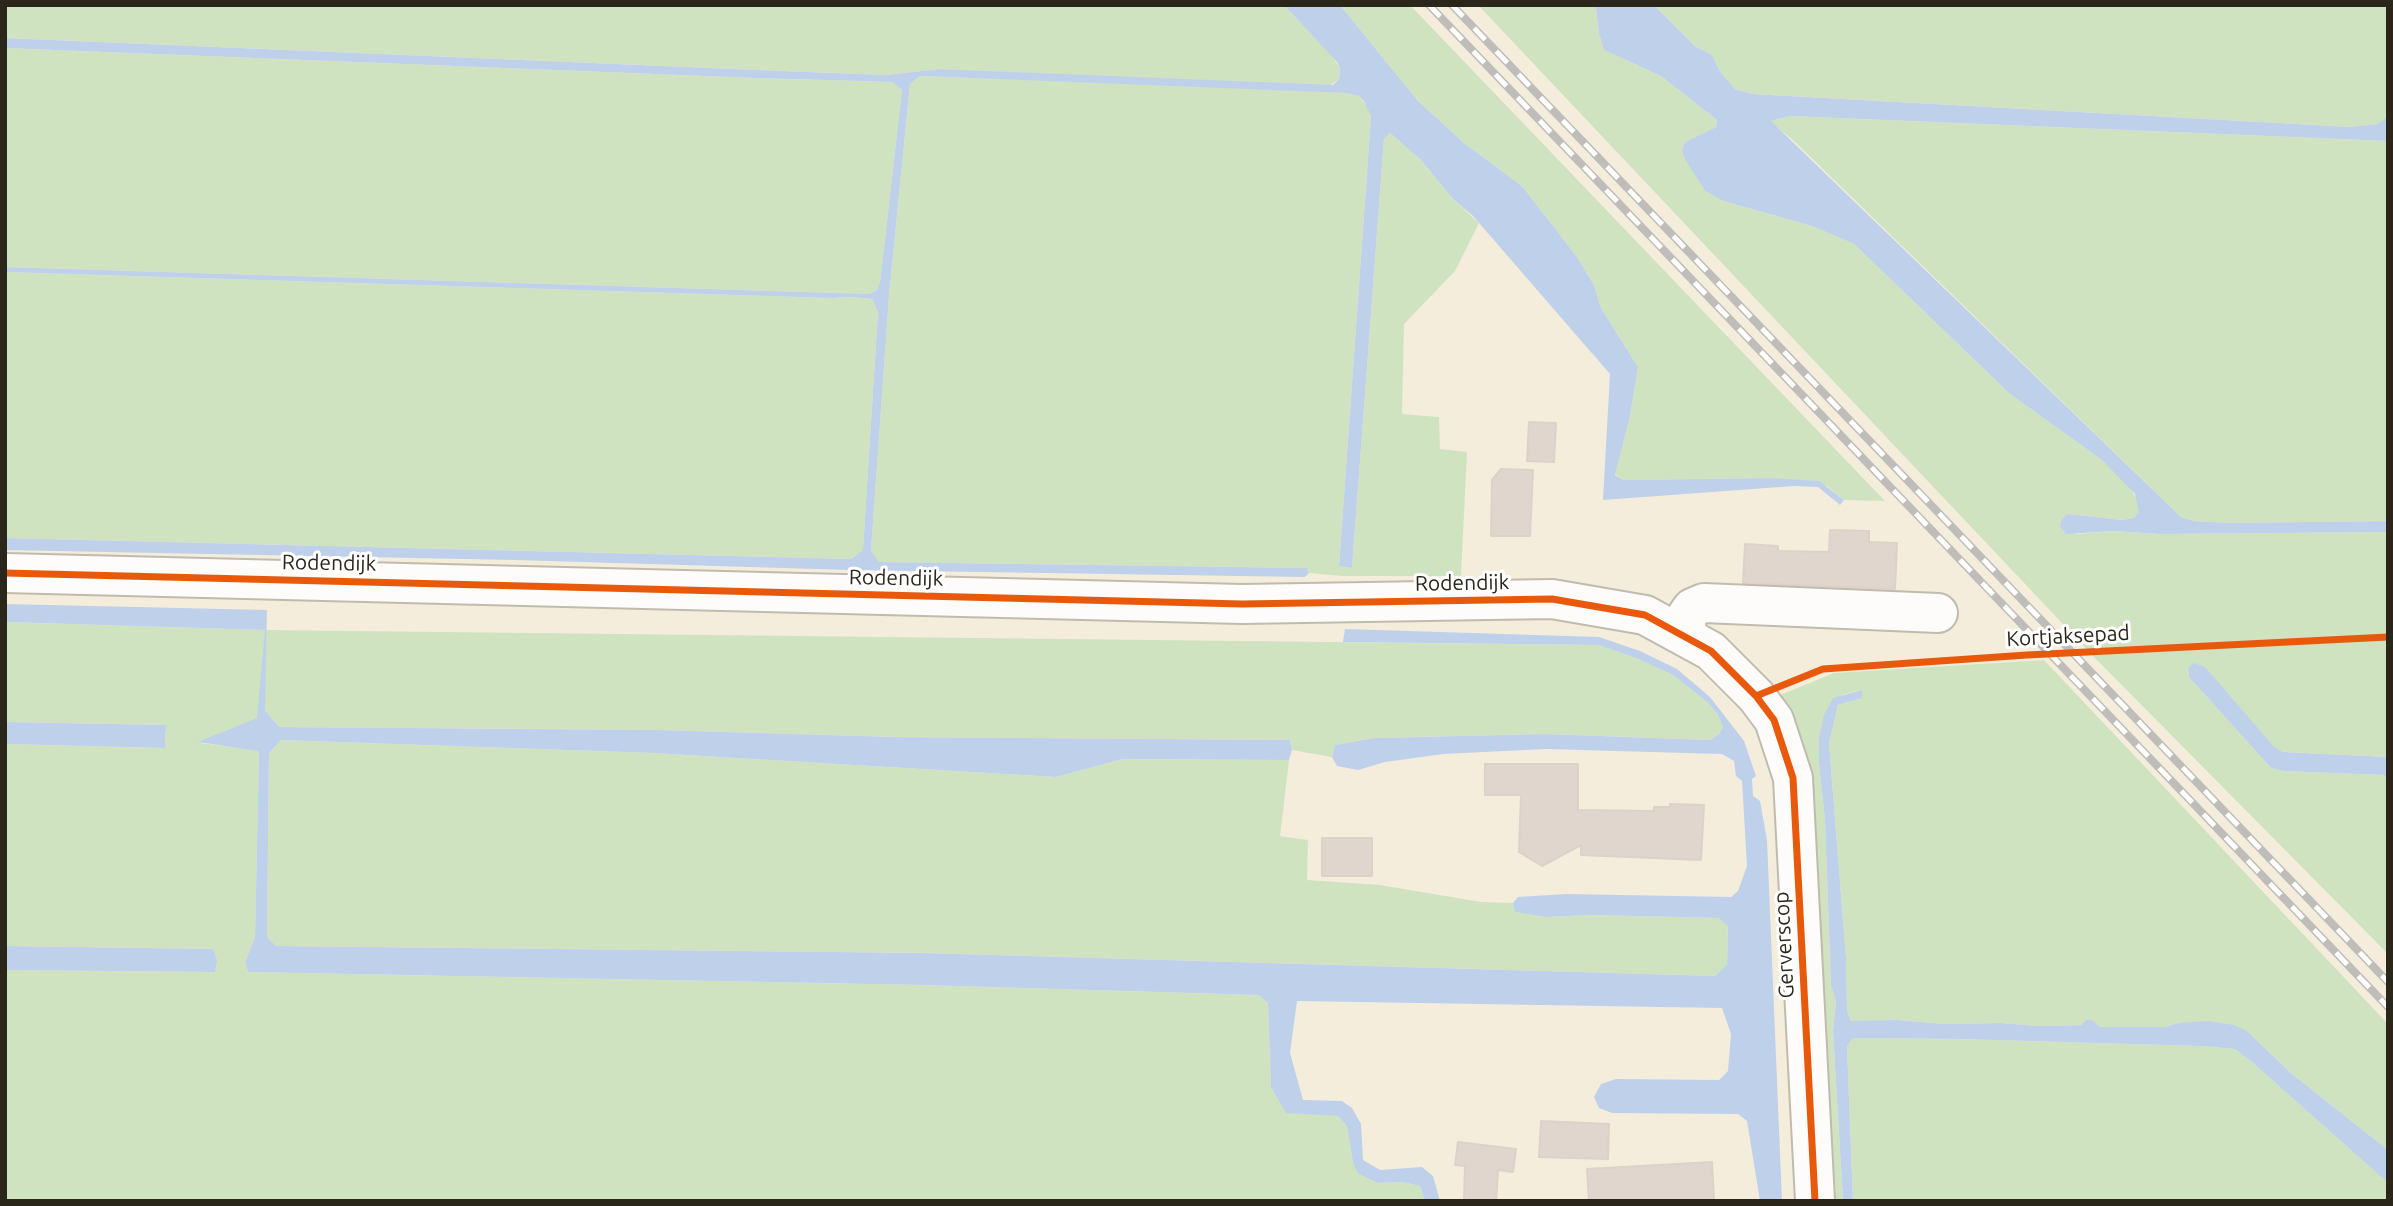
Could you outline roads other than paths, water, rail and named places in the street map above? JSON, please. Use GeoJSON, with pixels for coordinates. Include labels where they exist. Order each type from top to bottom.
{"type":"FeatureCollection","features":[{"type":"Feature","properties":{"kind":"street","name":"Rodendijk"},"geometry":{"type":"LineString","coordinates":[[5,573],[1242,604],[1552,599],[1646,615],[1712,651],[1756,696]]}},
{"type":"Feature","properties":{"kind":"street"},"geometry":{"type":"LineString","coordinates":[[1688,638],[1687,615],[1692,608],[1704,603],[1938,613]]}},
{"type":"Feature","properties":{"kind":"street","name":"Gerverscop"},"geometry":{"type":"LineString","coordinates":[[1756,696],[1774,720],[1793,778],[1815,1201]]}},
{"type":"Feature","properties":{"kind":"water"},"geometry":{"type":"Polygon","coordinates":[[[1284,5],[1340,5],[1418,101],[1464,143],[1522,186],[1577,257],[1594,285],[1601,308],[1638,367],[1630,416],[1615,475],[1623,480],[1769,478],[1819,481],[1844,500],[1840,505],[1818,487],[1794,486],[1603,500],[1610,374],[1473,216],[1454,200],[1421,160],[1390,133],[1384,139],[1352,568],[1339,566],[1371,116],[1364,101],[1359,96],[1347,93],[920,76],[910,84],[889,296],[871,550],[879,562],[1307,568],[1309,573],[1305,577],[850,570],[5,550],[5,538],[851,559],[863,550],[878,312],[872,299],[5,272],[5,267],[869,294],[877,290],[880,282],[902,90],[892,82],[5,48],[5,38],[886,75],[939,69],[1333,85],[1339,79],[1340,69],[1337,62],[1284,5]]]}},
{"type":"Feature","properties":{"kind":"water"},"geometry":{"type":"Polygon","coordinates":[[[1593,5],[1654,5],[1695,46],[1712,55],[1721,73],[1735,89],[1752,94],[2351,127],[2378,124],[2388,116],[2388,141],[1790,116],[1771,121],[2181,517],[2194,521],[2231,523],[2388,521],[2388,532],[2161,534],[2113,531],[2066,534],[2060,526],[2062,519],[2068,514],[2122,520],[2134,518],[2139,512],[2135,494],[2102,460],[2010,394],[1854,244],[1812,226],[1723,201],[1705,191],[1682,151],[1685,142],[1716,127],[1717,120],[1661,76],[1604,50],[1593,5]]]}},
{"type":"Feature","properties":{"kind":"water"},"geometry":{"type":"Polygon","coordinates":[[[5,604],[267,610],[265,710],[279,727],[1290,740],[1292,750],[1289,760],[1123,759],[1056,777],[653,753],[281,740],[269,753],[267,937],[276,946],[924,953],[1715,976],[1727,965],[1728,926],[1719,918],[1591,915],[1546,917],[1515,912],[1513,903],[1518,897],[1566,894],[1731,897],[1738,891],[1747,866],[1742,781],[1736,776],[1734,761],[1722,754],[1546,749],[1443,754],[1385,762],[1358,770],[1337,766],[1332,757],[1335,745],[1374,738],[1545,734],[1710,740],[1719,734],[1723,727],[1718,715],[1707,702],[1673,675],[1598,645],[1343,642],[1345,629],[1599,637],[1640,651],[1677,669],[1710,697],[1744,741],[1756,776],[1752,779],[1753,796],[1760,801],[1767,840],[1782,1201],[1760,1201],[1747,1121],[1738,1114],[1612,1113],[1599,1108],[1594,1097],[1601,1084],[1616,1079],[1719,1080],[1728,1071],[1731,1034],[1722,1008],[1297,1001],[1290,1053],[1303,1100],[1342,1101],[1352,1108],[1361,1124],[1363,1160],[1380,1170],[1422,1167],[1433,1176],[1440,1201],[1425,1201],[1420,1186],[1402,1182],[1378,1183],[1359,1174],[1353,1163],[1347,1126],[1338,1116],[1286,1113],[1271,1087],[1268,1003],[1259,995],[923,985],[248,972],[245,962],[255,937],[259,751],[198,742],[257,718],[265,630],[5,622],[5,604]]]}},
{"type":"Feature","properties":{"kind":"water"},"geometry":{"type":"Polygon","coordinates":[[[2194,663],[2205,667],[2274,747],[2283,752],[2388,757],[2388,779],[2384,775],[2283,771],[2271,768],[2189,677],[2188,668],[2194,663]]]}},
{"type":"Feature","properties":{"kind":"water"},"geometry":{"type":"Polygon","coordinates":[[[1862,690],[1862,698],[1838,705],[1829,743],[1846,958],[1847,1011],[1851,1021],[1897,1020],[2037,1026],[2081,1025],[2086,1020],[2092,1020],[2100,1027],[2165,1027],[2178,1023],[2208,1021],[2234,1025],[2247,1031],[2292,1074],[2388,1150],[2388,1183],[2235,1049],[1855,1038],[1847,1047],[1853,1201],[1843,1201],[1833,1031],[1836,1002],[1831,985],[1819,738],[1824,715],[1833,698],[1862,690]]]}},
{"type":"Feature","properties":{"kind":"water"},"geometry":{"type":"Polygon","coordinates":[[[5,722],[166,725],[165,748],[5,744],[5,722]]]}},
{"type":"Feature","properties":{"kind":"water"},"geometry":{"type":"Polygon","coordinates":[[[5,946],[213,949],[217,960],[215,972],[5,970],[5,946]]]}},
{"type":"Feature","properties":{"kind":"railway"},"geometry":{"type":"LineString","coordinates":[[1429,5],[2388,1007]]}},
{"type":"Feature","properties":{"kind":"railway"},"geometry":{"type":"LineString","coordinates":[[1452,5],[2388,982]]}}]}
